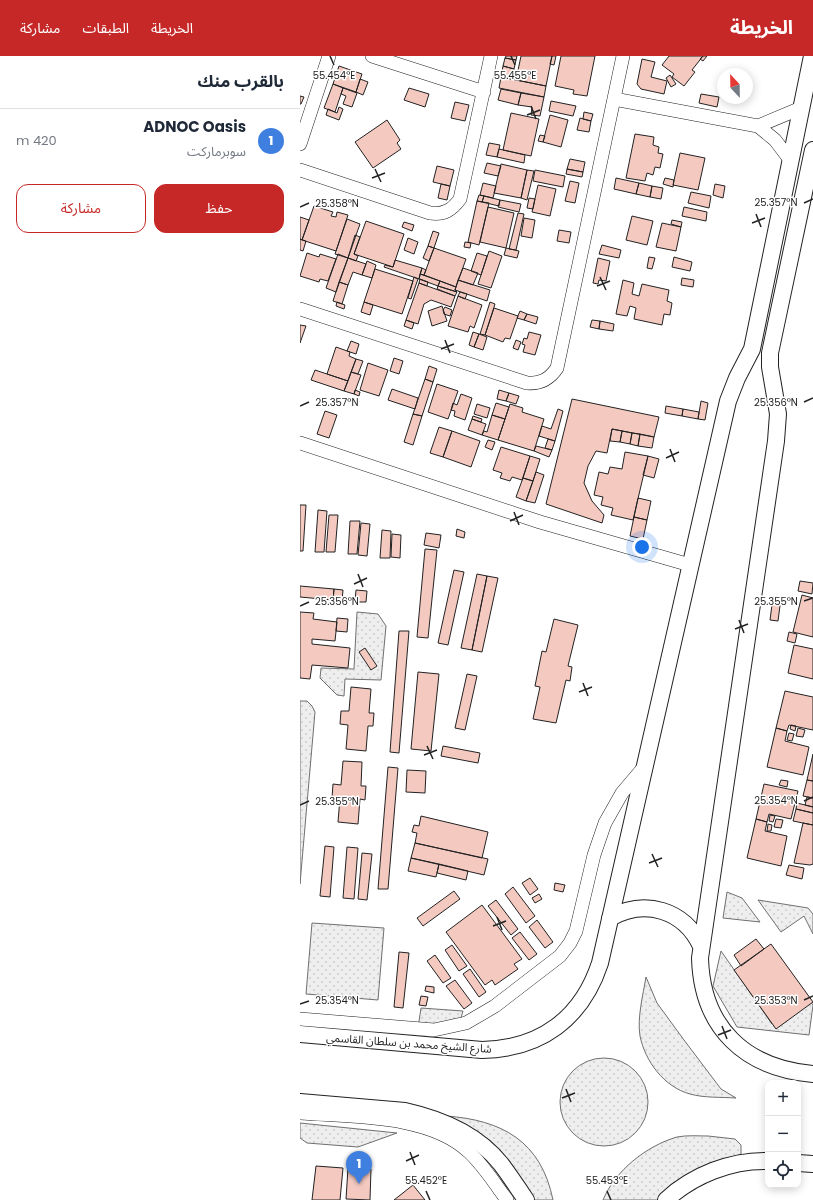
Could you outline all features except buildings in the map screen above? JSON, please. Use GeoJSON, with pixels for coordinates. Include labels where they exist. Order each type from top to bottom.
{"type":"FeatureCollection","features":[{"type":"Feature","properties":{"kind":"main road","name":"شارع الشيخ محمد بن سلطان القاسمي"},"geometry":{"type":"LineString","coordinates":[[300,1034],[482,1050],[509,1048],[534,1041],[546,1035],[567,1019],[584,999],[596,975],[610,918],[728,401],[736,378],[750,355],[812,56]]}},
{"type":"Feature","properties":{"kind":"main road"},"geometry":{"type":"LineString","coordinates":[[813,150],[770,360],[777,400],[776,441],[701,946],[701,972],[707,1000],[719,1025],[728,1036],[744,1050],[762,1062],[788,1071],[813,1074]]}},
{"type":"Feature","properties":{"kind":"main road"},"geometry":{"type":"LineString","coordinates":[[750,355],[770,360]]}},
{"type":"Feature","properties":{"kind":"main road"},"geometry":{"type":"LineString","coordinates":[[610,918],[634,908],[663,910],[686,924],[693,931],[701,946]]}},
{"type":"Feature","properties":{"kind":"main road"},"geometry":{"type":"LineString","coordinates":[[300,1102],[406,1111],[428,1117],[451,1126],[490,1152],[501,1164],[526,1200]]}},
{"type":"Feature","properties":{"kind":"main road"},"geometry":{"type":"LineString","coordinates":[[666,1200],[683,1186],[708,1173],[734,1164],[765,1161]]}},
{"type":"Feature","properties":{"kind":"main road"},"geometry":{"type":"LineString","coordinates":[[801,1163],[813,1164]]}},
{"type":"Feature","properties":{"kind":"street"},"geometry":{"type":"LineString","coordinates":[[300,144],[329,56]]}},
{"type":"Feature","properties":{"kind":"street"},"geometry":{"type":"LineString","coordinates":[[372,56],[484,92]]}},
{"type":"Feature","properties":{"kind":"street"},"geometry":{"type":"LineString","coordinates":[[300,170],[430,213],[444,213],[456,205],[460,199],[491,56]]}},
{"type":"Feature","properties":{"kind":"street"},"geometry":{"type":"LineString","coordinates":[[300,309],[527,382],[541,382],[547,379],[556,368],[623,56]]}},
{"type":"Feature","properties":{"kind":"street"},"geometry":{"type":"LineString","coordinates":[[614,99],[758,126],[775,140],[791,161]]}},
{"type":"Feature","properties":{"kind":"street"},"geometry":{"type":"LineString","coordinates":[[758,126],[801,108]]}},
{"type":"Feature","properties":{"kind":"street"},"geometry":{"type":"LineString","coordinates":[[300,443],[540,522],[690,565]]}},
{"type":"Feature","properties":{"kind":"street"},"geometry":{"type":"LineString","coordinates":[[300,1019],[434,1030],[466,1023],[495,1006],[560,956],[570,943],[576,931],[594,855],[605,823],[622,793],[644,767]]}},
{"type":"Feature","properties":{"kind":"street"},"geometry":{"type":"LineString","coordinates":[[300,1113],[401,1123],[436,1132],[458,1143],[469,1152],[507,1200]]}},
{"type":"Feature","properties":{"kind":"shaded area"},"geometry":{"type":"Polygon","coordinates":[[[357,612],[378,614],[386,626],[381,680],[345,679],[344,696],[337,695],[320,678],[321,668],[354,669],[357,612]]]}},
{"type":"Feature","properties":{"kind":"shaded area"},"geometry":{"type":"Polygon","coordinates":[[[300,701],[307,701],[315,712],[300,884],[300,701]]]}},
{"type":"Feature","properties":{"kind":"shaded area"},"geometry":{"type":"Polygon","coordinates":[[[727,892],[742,898],[760,922],[723,918],[727,892]]]}},
{"type":"Feature","properties":{"kind":"shaded area"},"geometry":{"type":"Polygon","coordinates":[[[758,900],[808,908],[813,914],[813,934],[804,916],[781,932],[758,900]]]}},
{"type":"Feature","properties":{"kind":"shaded area"},"geometry":{"type":"Polygon","coordinates":[[[312,923],[384,928],[378,1000],[306,994],[312,923]]]}},
{"type":"Feature","properties":{"kind":"shaded area"},"geometry":{"type":"Polygon","coordinates":[[[721,951],[772,1024],[808,998],[813,1005],[809,1035],[737,1027],[713,986],[721,951]]]}},
{"type":"Feature","properties":{"kind":"shaded area"},"geometry":{"type":"Polygon","coordinates":[[[646,977],[657,1003],[684,1040],[721,1089],[736,1098],[707,1097],[690,1094],[672,1086],[657,1072],[646,1055],[639,1029],[646,977]]]}},
{"type":"Feature","properties":{"kind":"shaded area"},"geometry":{"type":"Polygon","coordinates":[[[421,1008],[463,1011],[460,1021],[418,1028],[421,1008]]]}},
{"type":"Feature","properties":{"kind":"shaded area"},"geometry":{"type":"Polygon","coordinates":[[[604,1058],[621,1062],[635,1071],[644,1085],[648,1102],[644,1119],[635,1133],[621,1142],[604,1146],[587,1142],[573,1133],[564,1119],[560,1102],[564,1085],[573,1071],[587,1062],[604,1058]]]}},
{"type":"Feature","properties":{"kind":"shaded area"},"geometry":{"type":"Polygon","coordinates":[[[446,1116],[466,1118],[485,1123],[516,1137],[529,1149],[539,1163],[547,1180],[553,1200],[531,1200],[446,1116]]]}},
{"type":"Feature","properties":{"kind":"shaded area"},"geometry":{"type":"Polygon","coordinates":[[[300,1123],[397,1133],[358,1147],[307,1143],[300,1138],[300,1123]]]}},
{"type":"Feature","properties":{"kind":"shaded area"},"geometry":{"type":"Polygon","coordinates":[[[708,1136],[735,1139],[741,1145],[741,1154],[727,1159],[659,1200],[603,1200],[615,1179],[643,1153],[665,1141],[677,1137],[708,1136]]]}},
{"type":"Feature","properties":{"kind":"place","name":"ADNOC Oasis"},"geometry":{"type":"Point","coordinates":[359,1184]}}]}
